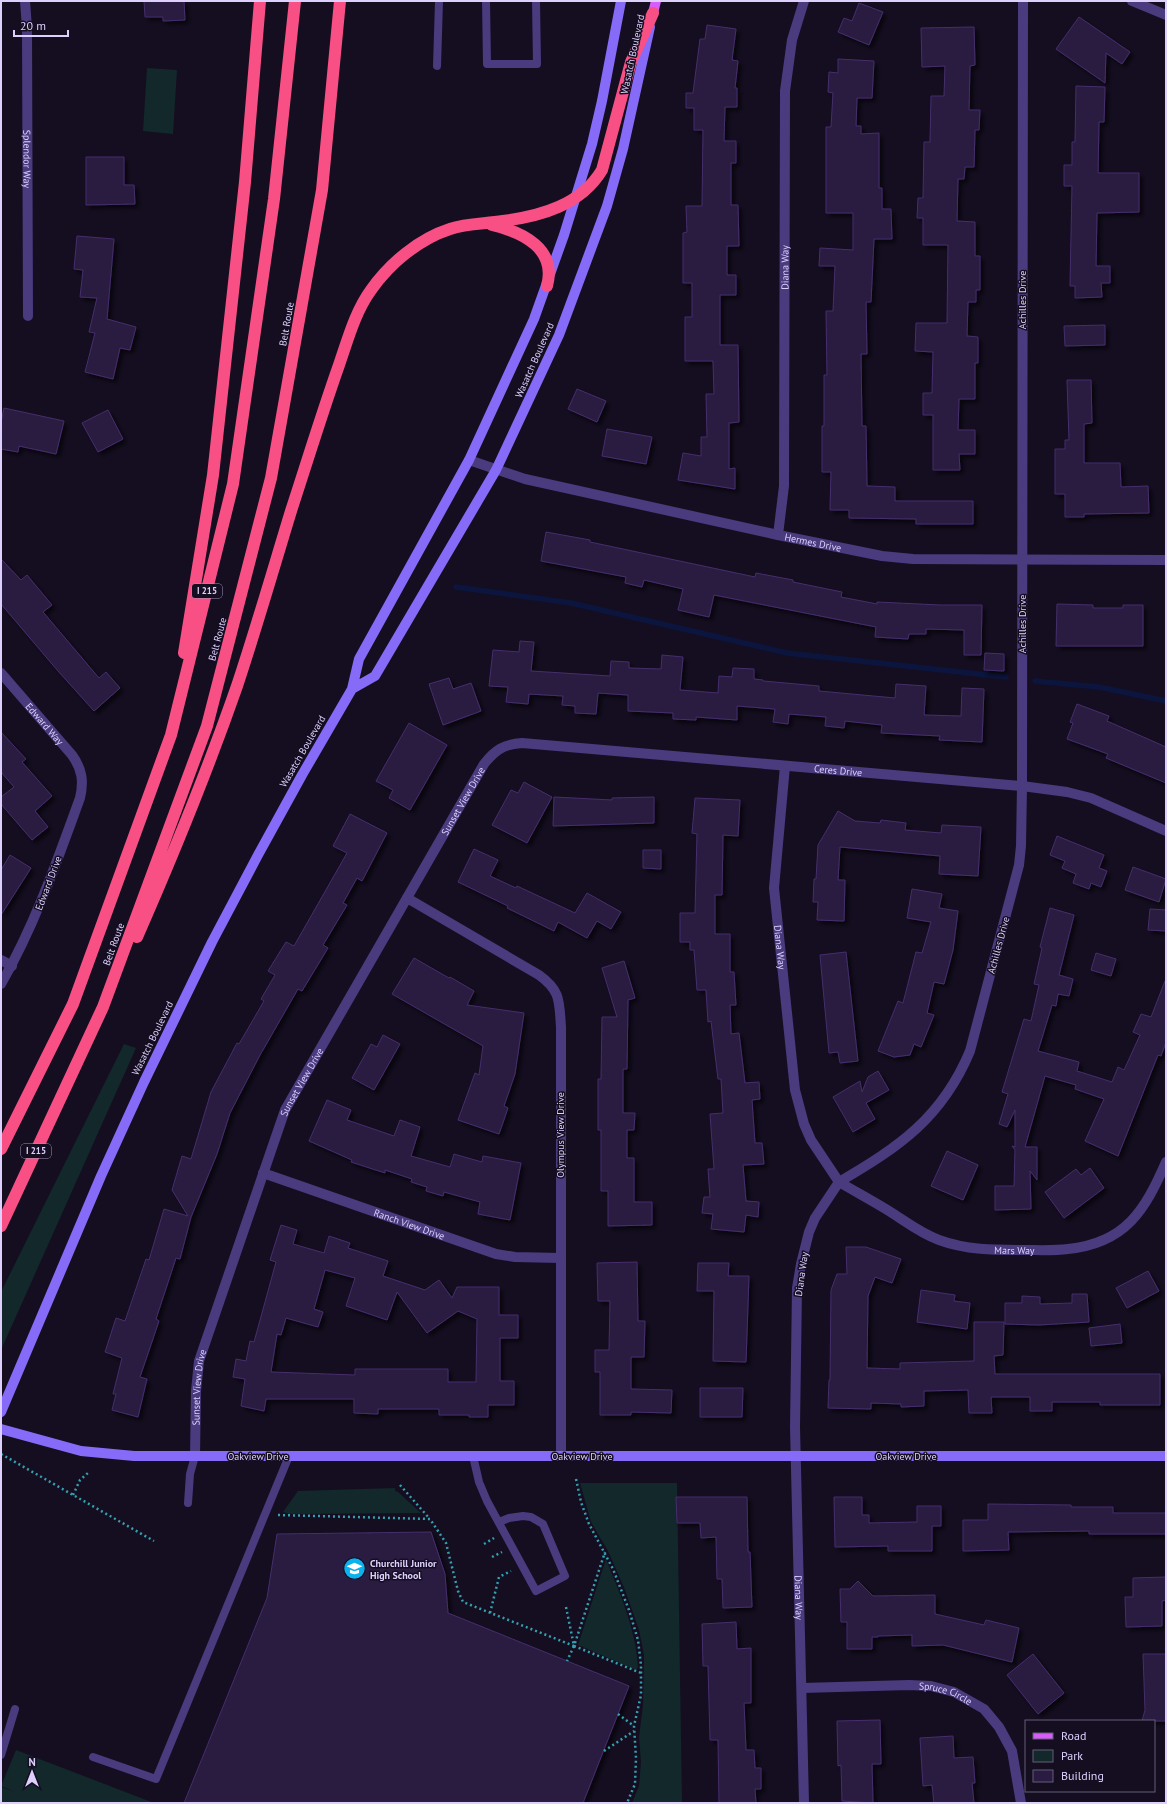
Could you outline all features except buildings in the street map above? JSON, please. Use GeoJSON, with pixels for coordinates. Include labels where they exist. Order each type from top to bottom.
{"type":"FeatureCollection","features":[{"type":"Feature","properties":{"kind":"highway"},"geometry":{"type":"LineString","coordinates":[[171,735],[213,474],[245,182],[260,1]]}},
{"type":"Feature","properties":{"kind":"highway","name":"Belt Route"},"geometry":{"type":"LineString","coordinates":[[1,1149],[73,1004],[171,735],[233,484],[274,199],[295,1]]}},
{"type":"Feature","properties":{"kind":"highway","name":"Belt Route"},"geometry":{"type":"LineString","coordinates":[[1,1226],[103,1007],[207,726],[271,478],[322,190],[340,1]]}},
{"type":"Feature","properties":{"kind":"highway"},"geometry":{"type":"LineString","coordinates":[[103,1007],[165,874],[219,738],[332,383],[355,319],[362,304],[378,281],[405,254],[419,244],[449,229],[528,217],[552,210],[586,192],[602,170],[630,62],[653,13]]}},
{"type":"Feature","properties":{"kind":"highway"},"geometry":{"type":"LineString","coordinates":[[475,224],[487,224],[511,230],[537,246],[547,260],[550,276],[547,286]]}},
{"type":"Feature","properties":{"kind":"main road","name":"Wasatch Boulevard"},"geometry":{"type":"LineString","coordinates":[[1,1412],[101,1176],[166,1035],[261,849],[352,689],[360,659],[469,460],[528,333],[547,286],[592,144],[602,101],[621,1]]}},
{"type":"Feature","properties":{"kind":"main road","name":"Wasatch Boulevard"},"geometry":{"type":"LineString","coordinates":[[352,689],[375,676],[496,470],[559,335],[607,206],[623,149],[656,1]]}},
{"type":"Feature","properties":{"kind":"main road","name":"Oakview Drive"},"geometry":{"type":"LineString","coordinates":[[1,1428],[66,1448],[97,1454],[134,1456],[1166,1456]]}},
{"type":"Feature","properties":{"kind":"street","name":"Splendor Way"},"geometry":{"type":"LineString","coordinates":[[25,1],[27,36],[28,316]]}},
{"type":"Feature","properties":{"kind":"street","name":"Diana Way"},"geometry":{"type":"LineString","coordinates":[[778,535],[784,486],[785,91],[792,40],[804,1]]}},
{"type":"Feature","properties":{"kind":"street","name":"Achilles Drive"},"geometry":{"type":"LineString","coordinates":[[839,1182],[882,1157],[918,1128],[940,1105],[957,1079],[970,1051],[1018,875],[1021,851],[1022,786],[1023,1]]}},
{"type":"Feature","properties":{"kind":"street"},"geometry":{"type":"LineString","coordinates":[[1132,1],[1166,15]]}},
{"type":"Feature","properties":{"kind":"street","name":"Hermes Drive"},"geometry":{"type":"LineString","coordinates":[[469,460],[525,479],[778,535],[897,558],[1166,560]]}},
{"type":"Feature","properties":{"kind":"street","name":"Edward Way"},"geometry":{"type":"LineString","coordinates":[[1,673],[72,754],[81,769],[82,778]]}},
{"type":"Feature","properties":{"kind":"street","name":"Ceres Drive"},"geometry":{"type":"LineString","coordinates":[[502,746],[522,743],[1022,786],[1067,792],[1091,798],[1166,831]]}},
{"type":"Feature","properties":{"kind":"street","name":"Sunset View Drive"},"geometry":{"type":"LineString","coordinates":[[195,1456],[196,1391],[199,1361],[285,1110],[484,764],[495,751],[502,746]]}},
{"type":"Feature","properties":{"kind":"street","name":"Diana Way"},"geometry":{"type":"LineString","coordinates":[[785,766],[775,874],[775,901],[795,1090],[802,1119],[811,1140],[839,1182],[814,1218],[801,1264],[797,1288],[796,1456],[804,1803]]}},
{"type":"Feature","properties":{"kind":"street","name":"Edward Drive"},"geometry":{"type":"LineString","coordinates":[[1,984],[25,940],[47,889],[80,798],[82,778]]}},
{"type":"Feature","properties":{"kind":"street","name":"Olympus View Drive"},"geometry":{"type":"LineString","coordinates":[[407,898],[539,975],[555,988],[561,1027],[561,1456]]}},
{"type":"Feature","properties":{"kind":"street"},"geometry":{"type":"LineString","coordinates":[[1,960],[12,966]]}},
{"type":"Feature","properties":{"kind":"street","name":"Mars Way"},"geometry":{"type":"LineString","coordinates":[[839,1182],[929,1236],[958,1246],[990,1250],[1067,1250],[1086,1247],[1099,1242],[1134,1220],[1152,1195],[1166,1162]]}},
{"type":"Feature","properties":{"kind":"street","name":"Ranch View Drive"},"geometry":{"type":"LineString","coordinates":[[263,1173],[496,1254],[515,1257],[560,1258]]}},
{"type":"Feature","properties":{"kind":"street","name":"Spruce Circle"},"geometry":{"type":"LineString","coordinates":[[802,1688],[909,1685],[931,1686],[954,1692],[984,1709],[999,1727],[1012,1751],[1021,1803]]}},
{"type":"Feature","properties":{"kind":"lane"},"geometry":{"type":"LineString","coordinates":[[437,66],[439,1]]}},
{"type":"Feature","properties":{"kind":"lane"},"geometry":{"type":"LineString","coordinates":[[486,1],[487,64],[537,64],[536,1]]}},
{"type":"Feature","properties":{"kind":"lane"},"geometry":{"type":"LineString","coordinates":[[188,1503],[190,1474],[195,1456]]}},
{"type":"Feature","properties":{"kind":"lane"},"geometry":{"type":"LineString","coordinates":[[93,1757],[156,1779],[290,1456]]}},
{"type":"Feature","properties":{"kind":"lane"},"geometry":{"type":"LineString","coordinates":[[473,1456],[479,1482],[487,1501],[536,1591],[565,1576],[543,1524],[531,1517],[523,1516],[509,1518],[499,1522]]}},
{"type":"Feature","properties":{"kind":"lane"},"geometry":{"type":"LineString","coordinates":[[1,1755],[14,1709]]}},
{"type":"Feature","properties":{"kind":"path"},"geometry":{"type":"LineString","coordinates":[[1,1454],[154,1541]]}},
{"type":"Feature","properties":{"kind":"path"},"geometry":{"type":"LineString","coordinates":[[73,1495],[80,1480],[89,1472]]}},
{"type":"Feature","properties":{"kind":"path"},"geometry":{"type":"LineString","coordinates":[[576,1479],[581,1502],[589,1524],[613,1569],[629,1610],[638,1640],[641,1695],[634,1726],[635,1784],[627,1803]]}},
{"type":"Feature","properties":{"kind":"path"},"geometry":{"type":"LineString","coordinates":[[400,1485],[430,1519],[446,1543],[458,1591],[463,1602],[641,1673]]}},
{"type":"Feature","properties":{"kind":"path"},"geometry":{"type":"LineString","coordinates":[[277,1516],[430,1519]]}},
{"type":"Feature","properties":{"kind":"path"},"geometry":{"type":"LineString","coordinates":[[567,1661],[574,1646],[604,1552]]}},
{"type":"Feature","properties":{"kind":"path"},"geometry":{"type":"LineString","coordinates":[[490,1613],[499,1577]]}},
{"type":"Feature","properties":{"kind":"path"},"geometry":{"type":"LineString","coordinates":[[566,1607],[574,1646]]}},
{"type":"Feature","properties":{"kind":"path"},"geometry":{"type":"LineString","coordinates":[[618,1714],[634,1726]]}},
{"type":"Feature","properties":{"kind":"path"},"geometry":{"type":"LineString","coordinates":[[604,1750],[634,1731]]}},
{"type":"Feature","properties":{"kind":"green space"},"geometry":{"type":"Polygon","coordinates":[[[147,68],[177,70],[173,134],[143,131],[147,68]]]}},
{"type":"Feature","properties":{"kind":"green space"},"geometry":{"type":"Polygon","coordinates":[[[124,1044],[136,1048],[1,1350],[1,1292],[124,1044]]]}},
{"type":"Feature","properties":{"kind":"green space"},"geometry":{"type":"Polygon","coordinates":[[[580,1483],[677,1483],[682,1803],[632,1803],[639,1786],[641,1762],[639,1737],[643,1705],[644,1655],[639,1630],[625,1590],[608,1551],[591,1522],[580,1483]]]}},
{"type":"Feature","properties":{"kind":"green space"},"geometry":{"type":"Polygon","coordinates":[[[395,1488],[395,1491],[421,1513],[289,1514],[283,1512],[298,1491],[395,1488]]]}},
{"type":"Feature","properties":{"kind":"green space"},"geometry":{"type":"Polygon","coordinates":[[[606,1559],[631,1625],[637,1653],[638,1667],[636,1670],[578,1645],[606,1559]]]}},
{"type":"Feature","properties":{"kind":"green space"},"geometry":{"type":"Polygon","coordinates":[[[16,1750],[154,1803],[1,1803],[1,1787],[15,1792],[1,1786],[16,1750]]]}},
{"type":"Feature","properties":{"kind":"waterway"},"geometry":{"type":"LineString","coordinates":[[456,587],[571,603],[787,653],[1006,677]]}},
{"type":"Feature","properties":{"kind":"waterway"},"geometry":{"type":"LineString","coordinates":[[1035,681],[1099,687],[1166,701]]}},
{"type":"Feature","properties":{"kind":"place","name":"Churchill Junior High School"},"geometry":{"type":"Point","coordinates":[355,1569]}}]}
